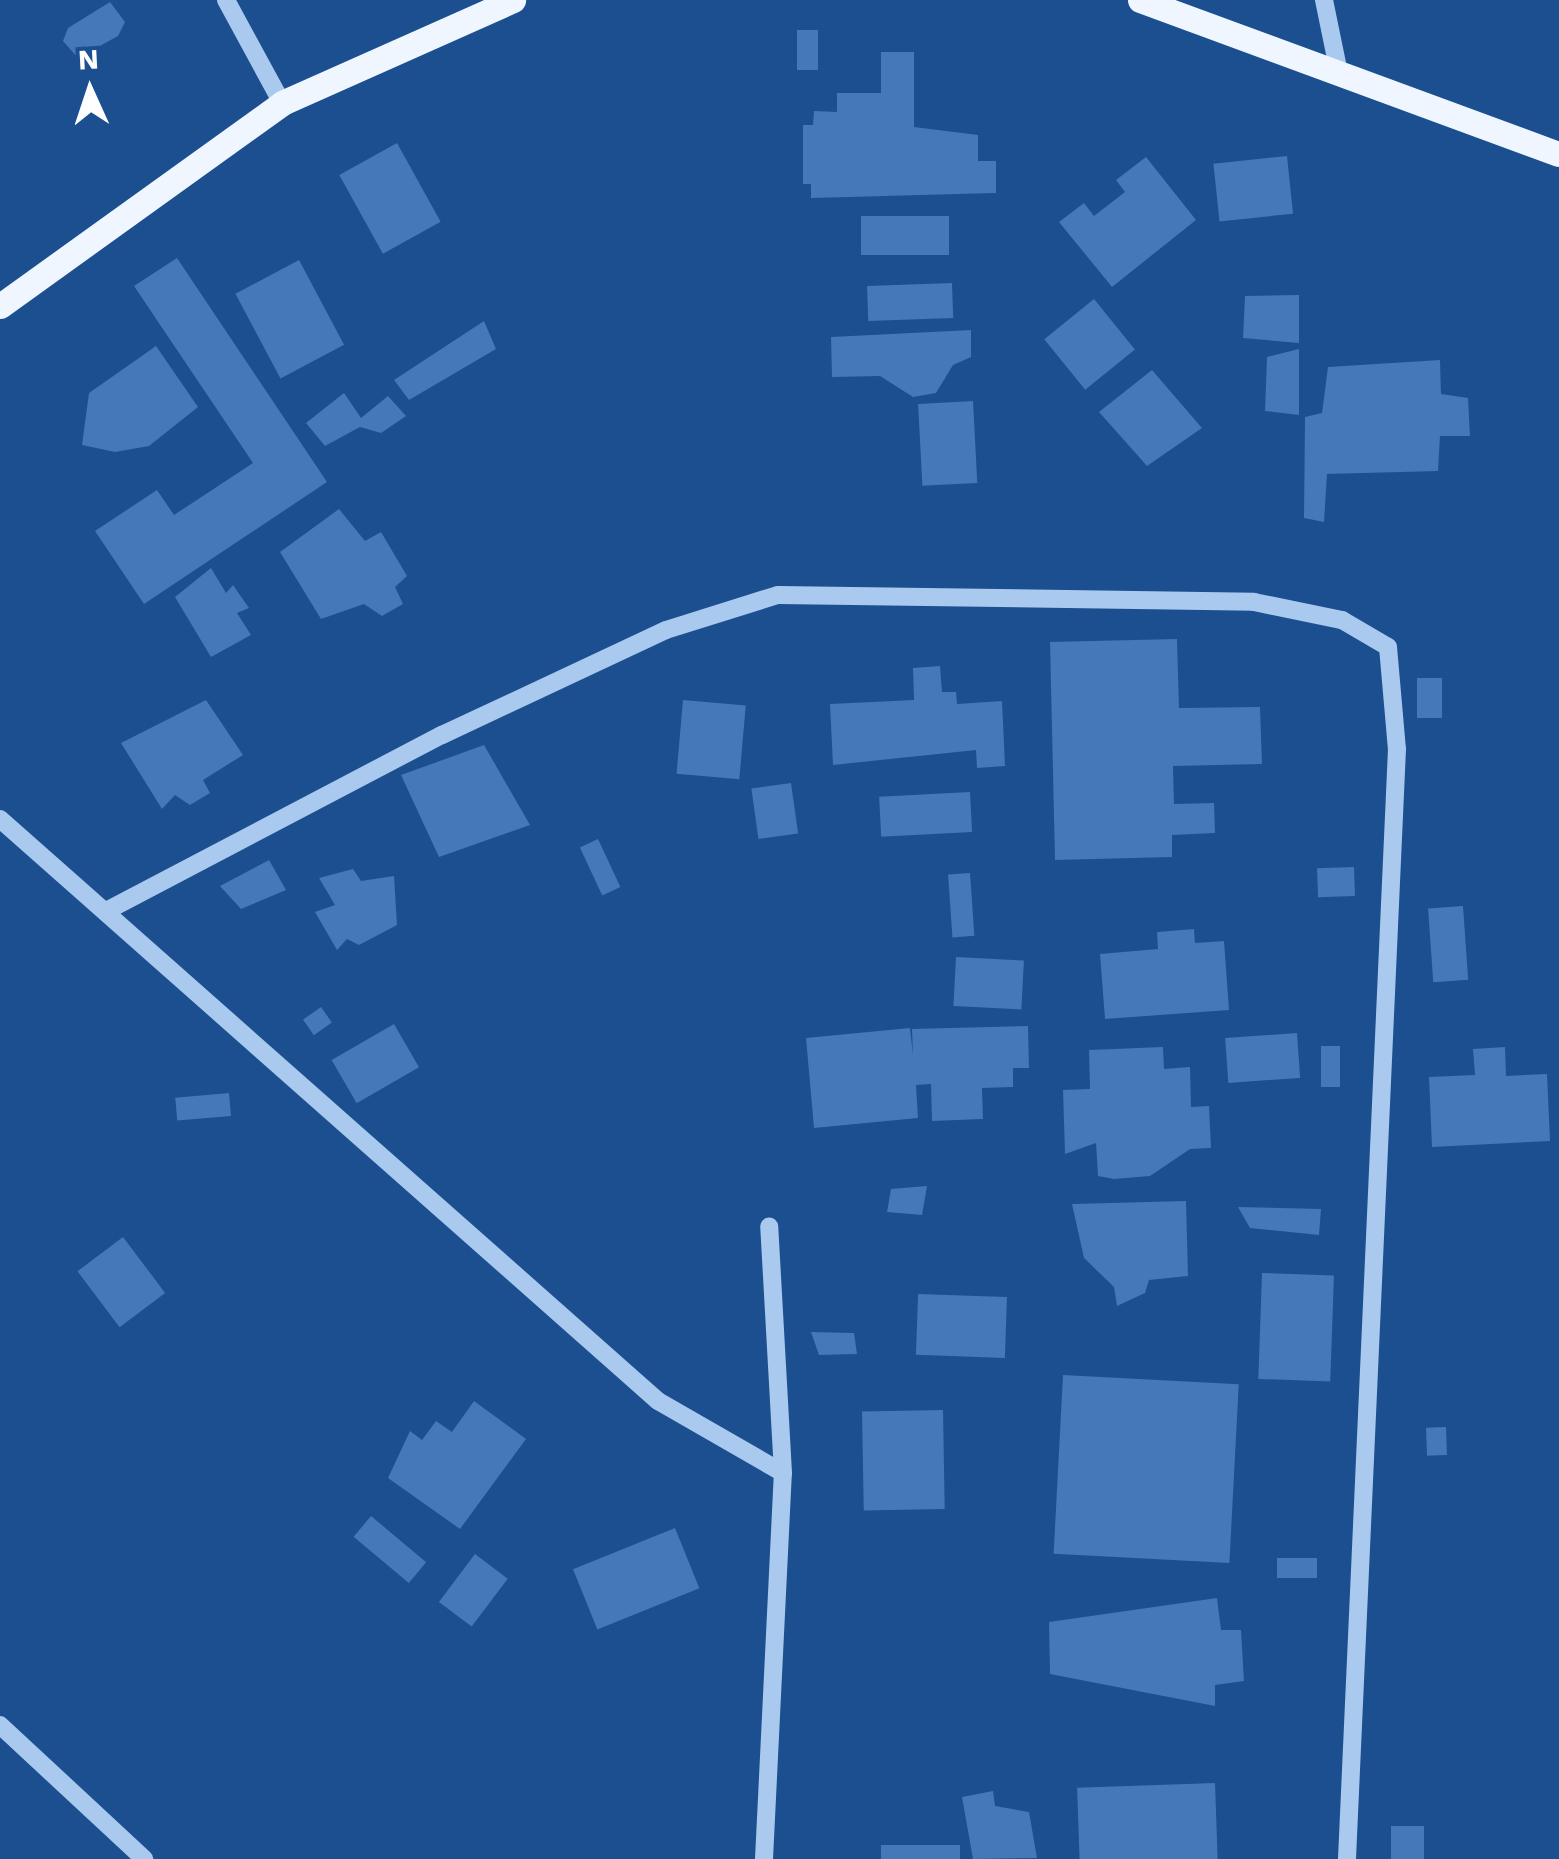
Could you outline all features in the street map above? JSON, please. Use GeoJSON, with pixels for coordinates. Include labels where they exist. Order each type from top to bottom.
{"type":"FeatureCollection","features":[{"type":"Feature","properties":{"kind":"main road"},"geometry":{"type":"LineString","coordinates":[[0,306],[282,103],[513,0]]}},
{"type":"Feature","properties":{"kind":"main road"},"geometry":{"type":"LineString","coordinates":[[1140,0],[1338,68],[1559,154]]}},
{"type":"Feature","properties":{"kind":"street"},"geometry":{"type":"LineString","coordinates":[[226,0],[282,103]]}},
{"type":"Feature","properties":{"kind":"street"},"geometry":{"type":"LineString","coordinates":[[1324,0],[1338,68]]}},
{"type":"Feature","properties":{"kind":"street"},"geometry":{"type":"LineString","coordinates":[[110,909],[442,735],[666,630],[778,595],[1254,602],[1342,620],[1388,647],[1397,749],[1347,1859]]}},
{"type":"Feature","properties":{"kind":"street"},"geometry":{"type":"LineString","coordinates":[[0,818],[110,909],[658,1401],[783,1473]]}},
{"type":"Feature","properties":{"kind":"street"},"geometry":{"type":"LineString","coordinates":[[764,1859],[783,1473],[769,1226]]}},
{"type":"Feature","properties":{"kind":"street"},"geometry":{"type":"LineString","coordinates":[[0,1726],[144,1859]]}},
{"type":"Feature","properties":{"kind":"building"},"geometry":{"type":"Polygon","coordinates":[[[110,2],[125,22],[118,36],[78,58],[63,41],[68,28],[110,2]]]}},
{"type":"Feature","properties":{"kind":"building"},"geometry":{"type":"Polygon","coordinates":[[[797,30],[818,30],[818,70],[797,70],[797,30]]]}},
{"type":"Feature","properties":{"kind":"building"},"geometry":{"type":"Polygon","coordinates":[[[881,52],[914,52],[914,127],[978,135],[978,161],[996,161],[996,193],[811,198],[811,184],[803,184],[803,125],[813,125],[814,111],[837,112],[837,93],[881,93],[881,52]]]}},
{"type":"Feature","properties":{"kind":"building"},"geometry":{"type":"Polygon","coordinates":[[[397,143],[441,222],[383,254],[339,175],[397,143]]]}},
{"type":"Feature","properties":{"kind":"building"},"geometry":{"type":"Polygon","coordinates":[[[1287,156],[1293,214],[1219,221],[1213,164],[1287,156]]]}},
{"type":"Feature","properties":{"kind":"building"},"geometry":{"type":"Polygon","coordinates":[[[1146,157],[1196,220],[1112,287],[1059,222],[1084,203],[1094,216],[1125,192],[1116,180],[1146,157]]]}},
{"type":"Feature","properties":{"kind":"building"},"geometry":{"type":"Polygon","coordinates":[[[861,216],[949,216],[949,255],[861,255],[861,216]]]}},
{"type":"Feature","properties":{"kind":"building"},"geometry":{"type":"Polygon","coordinates":[[[177,258],[327,482],[144,604],[95,531],[157,490],[174,515],[253,463],[134,286],[177,258]]]}},
{"type":"Feature","properties":{"kind":"building"},"geometry":{"type":"Polygon","coordinates":[[[299,260],[344,345],[280,379],[235,294],[299,260]]]}},
{"type":"Feature","properties":{"kind":"building"},"geometry":{"type":"Polygon","coordinates":[[[952,283],[953,318],[868,321],[867,286],[952,283]]]}},
{"type":"Feature","properties":{"kind":"building"},"geometry":{"type":"Polygon","coordinates":[[[1299,295],[1299,343],[1243,338],[1245,296],[1299,295]]]}},
{"type":"Feature","properties":{"kind":"building"},"geometry":{"type":"Polygon","coordinates":[[[1094,299],[1135,350],[1085,390],[1044,339],[1094,299]]]}},
{"type":"Feature","properties":{"kind":"building"},"geometry":{"type":"Polygon","coordinates":[[[484,321],[496,349],[409,400],[394,380],[484,321]]]}},
{"type":"Feature","properties":{"kind":"building"},"geometry":{"type":"Polygon","coordinates":[[[971,330],[971,357],[953,365],[936,393],[913,397],[880,376],[832,377],[831,337],[971,330]]]}},
{"type":"Feature","properties":{"kind":"building"},"geometry":{"type":"Polygon","coordinates":[[[156,346],[198,407],[149,446],[115,452],[82,445],[89,393],[156,346]]]}},
{"type":"Feature","properties":{"kind":"building"},"geometry":{"type":"Polygon","coordinates":[[[1299,349],[1299,415],[1265,411],[1267,357],[1299,349]]]}},
{"type":"Feature","properties":{"kind":"building"},"geometry":{"type":"Polygon","coordinates":[[[1440,360],[1441,394],[1468,398],[1470,436],[1440,436],[1438,471],[1327,474],[1324,522],[1304,518],[1305,417],[1322,413],[1328,367],[1440,360]]]}},
{"type":"Feature","properties":{"kind":"building"},"geometry":{"type":"Polygon","coordinates":[[[1152,370],[1202,428],[1147,466],[1099,412],[1152,370]]]}},
{"type":"Feature","properties":{"kind":"building"},"geometry":{"type":"Polygon","coordinates":[[[344,393],[361,418],[388,396],[406,416],[381,433],[360,427],[325,446],[306,423],[344,393]]]}},
{"type":"Feature","properties":{"kind":"building"},"geometry":{"type":"Polygon","coordinates":[[[973,401],[977,483],[922,486],[918,404],[973,401]]]}},
{"type":"Feature","properties":{"kind":"building"},"geometry":{"type":"Polygon","coordinates":[[[339,509],[365,541],[381,532],[407,576],[395,587],[403,604],[382,616],[364,604],[321,619],[280,552],[339,509]]]}},
{"type":"Feature","properties":{"kind":"building"},"geometry":{"type":"Polygon","coordinates":[[[211,568],[226,593],[233,585],[249,608],[237,613],[251,635],[211,657],[175,597],[211,568]]]}},
{"type":"Feature","properties":{"kind":"building"},"geometry":{"type":"Polygon","coordinates":[[[1177,639],[1179,708],[1260,707],[1262,764],[1173,766],[1174,804],[1214,803],[1215,833],[1172,835],[1172,857],[1055,860],[1050,642],[1177,639]]]}},
{"type":"Feature","properties":{"kind":"building"},"geometry":{"type":"Polygon","coordinates":[[[940,666],[942,692],[956,692],[957,704],[1002,701],[1005,766],[977,768],[976,750],[833,765],[830,704],[914,700],[913,668],[940,666]]]}},
{"type":"Feature","properties":{"kind":"building"},"geometry":{"type":"Polygon","coordinates":[[[1417,678],[1442,678],[1442,718],[1417,718],[1417,678]]]}},
{"type":"Feature","properties":{"kind":"building"},"geometry":{"type":"Polygon","coordinates":[[[206,700],[243,755],[203,780],[210,793],[190,805],[175,795],[162,809],[121,743],[206,700]]]}},
{"type":"Feature","properties":{"kind":"building"},"geometry":{"type":"Polygon","coordinates":[[[683,700],[746,705],[739,779],[677,774],[683,700]]]}},
{"type":"Feature","properties":{"kind":"building"},"geometry":{"type":"Polygon","coordinates":[[[484,745],[530,825],[439,857],[401,775],[484,745]]]}},
{"type":"Feature","properties":{"kind":"building"},"geometry":{"type":"Polygon","coordinates":[[[791,783],[798,834],[758,839],[751,789],[791,783]]]}},
{"type":"Feature","properties":{"kind":"building"},"geometry":{"type":"Polygon","coordinates":[[[970,792],[972,832],[881,837],[879,797],[970,792]]]}},
{"type":"Feature","properties":{"kind":"building"},"geometry":{"type":"Polygon","coordinates":[[[598,839],[620,887],[602,895],[580,847],[598,839]]]}},
{"type":"Feature","properties":{"kind":"building"},"geometry":{"type":"Polygon","coordinates":[[[269,860],[286,890],[241,909],[220,886],[269,860]]]}},
{"type":"Feature","properties":{"kind":"building"},"geometry":{"type":"Polygon","coordinates":[[[1354,867],[1355,896],[1318,897],[1317,868],[1354,867]]]}},
{"type":"Feature","properties":{"kind":"building"},"geometry":{"type":"Polygon","coordinates":[[[353,869],[361,881],[394,876],[397,925],[359,945],[347,939],[337,950],[315,912],[335,905],[319,878],[353,869]]]}},
{"type":"Feature","properties":{"kind":"building"},"geometry":{"type":"Polygon","coordinates":[[[970,873],[974,936],[952,937],[948,875],[970,873]]]}},
{"type":"Feature","properties":{"kind":"building"},"geometry":{"type":"Polygon","coordinates":[[[1463,906],[1468,980],[1433,982],[1428,908],[1463,906]]]}},
{"type":"Feature","properties":{"kind":"building"},"geometry":{"type":"Polygon","coordinates":[[[1194,929],[1195,943],[1224,941],[1229,1010],[1105,1019],[1100,954],[1158,949],[1157,932],[1194,929]]]}},
{"type":"Feature","properties":{"kind":"building"},"geometry":{"type":"Polygon","coordinates":[[[956,957],[1024,961],[1021,1009],[953,1006],[956,957]]]}},
{"type":"Feature","properties":{"kind":"building"},"geometry":{"type":"Polygon","coordinates":[[[321,1007],[332,1023],[314,1035],[303,1020],[321,1007]]]}},
{"type":"Feature","properties":{"kind":"building"},"geometry":{"type":"Polygon","coordinates":[[[394,1024],[419,1067],[357,1103],[332,1060],[394,1024]]]}},
{"type":"Feature","properties":{"kind":"building"},"geometry":{"type":"Polygon","coordinates":[[[1028,1026],[1029,1068],[1013,1068],[1013,1087],[982,1088],[983,1119],[932,1121],[931,1084],[916,1085],[918,1118],[814,1128],[806,1038],[910,1028],[913,1055],[912,1029],[1028,1026]]]}},
{"type":"Feature","properties":{"kind":"building"},"geometry":{"type":"Polygon","coordinates":[[[1297,1033],[1300,1078],[1228,1083],[1225,1038],[1297,1033]]]}},
{"type":"Feature","properties":{"kind":"building"},"geometry":{"type":"Polygon","coordinates":[[[1321,1046],[1340,1046],[1340,1087],[1321,1087],[1321,1046]]]}},
{"type":"Feature","properties":{"kind":"building"},"geometry":{"type":"Polygon","coordinates":[[[1163,1047],[1164,1069],[1190,1067],[1191,1107],[1209,1106],[1211,1148],[1190,1149],[1150,1176],[1114,1179],[1098,1176],[1096,1143],[1065,1154],[1063,1090],[1090,1089],[1089,1050],[1163,1047]]]}},
{"type":"Feature","properties":{"kind":"building"},"geometry":{"type":"Polygon","coordinates":[[[1505,1047],[1506,1076],[1547,1074],[1550,1141],[1432,1147],[1429,1077],[1475,1075],[1473,1049],[1505,1047]]]}},
{"type":"Feature","properties":{"kind":"building"},"geometry":{"type":"Polygon","coordinates":[[[229,1093],[231,1116],[177,1121],[175,1098],[229,1093]]]}},
{"type":"Feature","properties":{"kind":"building"},"geometry":{"type":"Polygon","coordinates":[[[927,1186],[922,1215],[887,1212],[891,1189],[927,1186]]]}},
{"type":"Feature","properties":{"kind":"building"},"geometry":{"type":"Polygon","coordinates":[[[1186,1201],[1188,1276],[1149,1280],[1145,1293],[1117,1306],[1114,1287],[1084,1258],[1072,1204],[1186,1201]]]}},
{"type":"Feature","properties":{"kind":"building"},"geometry":{"type":"Polygon","coordinates":[[[1238,1207],[1321,1209],[1319,1235],[1250,1228],[1238,1207]]]}},
{"type":"Feature","properties":{"kind":"building"},"geometry":{"type":"Polygon","coordinates":[[[123,1237],[165,1293],[120,1327],[77,1271],[123,1237]]]}},
{"type":"Feature","properties":{"kind":"building"},"geometry":{"type":"Polygon","coordinates":[[[1262,1273],[1334,1276],[1330,1381],[1258,1379],[1262,1273]]]}},
{"type":"Feature","properties":{"kind":"building"},"geometry":{"type":"Polygon","coordinates":[[[918,1294],[1007,1297],[1005,1358],[916,1355],[918,1294]]]}},
{"type":"Feature","properties":{"kind":"building"},"geometry":{"type":"Polygon","coordinates":[[[811,1332],[854,1333],[857,1354],[819,1355],[811,1332]]]}},
{"type":"Feature","properties":{"kind":"building"},"geometry":{"type":"Polygon","coordinates":[[[1063,1375],[1239,1384],[1229,1563],[1054,1554],[1063,1375]]]}},
{"type":"Feature","properties":{"kind":"building"},"geometry":{"type":"Polygon","coordinates":[[[474,1401],[526,1439],[460,1529],[388,1478],[410,1431],[422,1440],[436,1421],[452,1432],[474,1401]]]}},
{"type":"Feature","properties":{"kind":"building"},"geometry":{"type":"Polygon","coordinates":[[[943,1410],[945,1509],[864,1510],[862,1411],[943,1410]]]}},
{"type":"Feature","properties":{"kind":"building"},"geometry":{"type":"Polygon","coordinates":[[[1446,1427],[1447,1455],[1427,1456],[1426,1428],[1446,1427]]]}},
{"type":"Feature","properties":{"kind":"building"},"geometry":{"type":"Polygon","coordinates":[[[371,1516],[426,1562],[409,1583],[354,1537],[371,1516]]]}},
{"type":"Feature","properties":{"kind":"building"},"geometry":{"type":"Polygon","coordinates":[[[675,1528],[699,1588],[597,1629],[573,1569],[675,1528]]]}},
{"type":"Feature","properties":{"kind":"building"},"geometry":{"type":"Polygon","coordinates":[[[475,1554],[508,1579],[472,1627],[439,1602],[475,1554]]]}},
{"type":"Feature","properties":{"kind":"building"},"geometry":{"type":"Polygon","coordinates":[[[1277,1558],[1317,1558],[1317,1578],[1277,1578],[1277,1558]]]}},
{"type":"Feature","properties":{"kind":"building"},"geometry":{"type":"Polygon","coordinates":[[[1217,1598],[1221,1630],[1241,1630],[1244,1681],[1215,1685],[1215,1706],[1050,1674],[1049,1622],[1217,1598]]]}},
{"type":"Feature","properties":{"kind":"building"},"geometry":{"type":"Polygon","coordinates":[[[1215,1783],[1218,1859],[1080,1859],[1077,1788],[1215,1783]]]}},
{"type":"Feature","properties":{"kind":"building"},"geometry":{"type":"Polygon","coordinates":[[[993,1791],[995,1806],[1029,1812],[1037,1858],[973,1859],[962,1797],[993,1791]]]}},
{"type":"Feature","properties":{"kind":"building"},"geometry":{"type":"Polygon","coordinates":[[[1391,1826],[1424,1826],[1424,1859],[1391,1859],[1391,1826]]]}},
{"type":"Feature","properties":{"kind":"building"},"geometry":{"type":"Polygon","coordinates":[[[881,1845],[960,1845],[960,1859],[881,1859],[881,1845]]]}}]}
